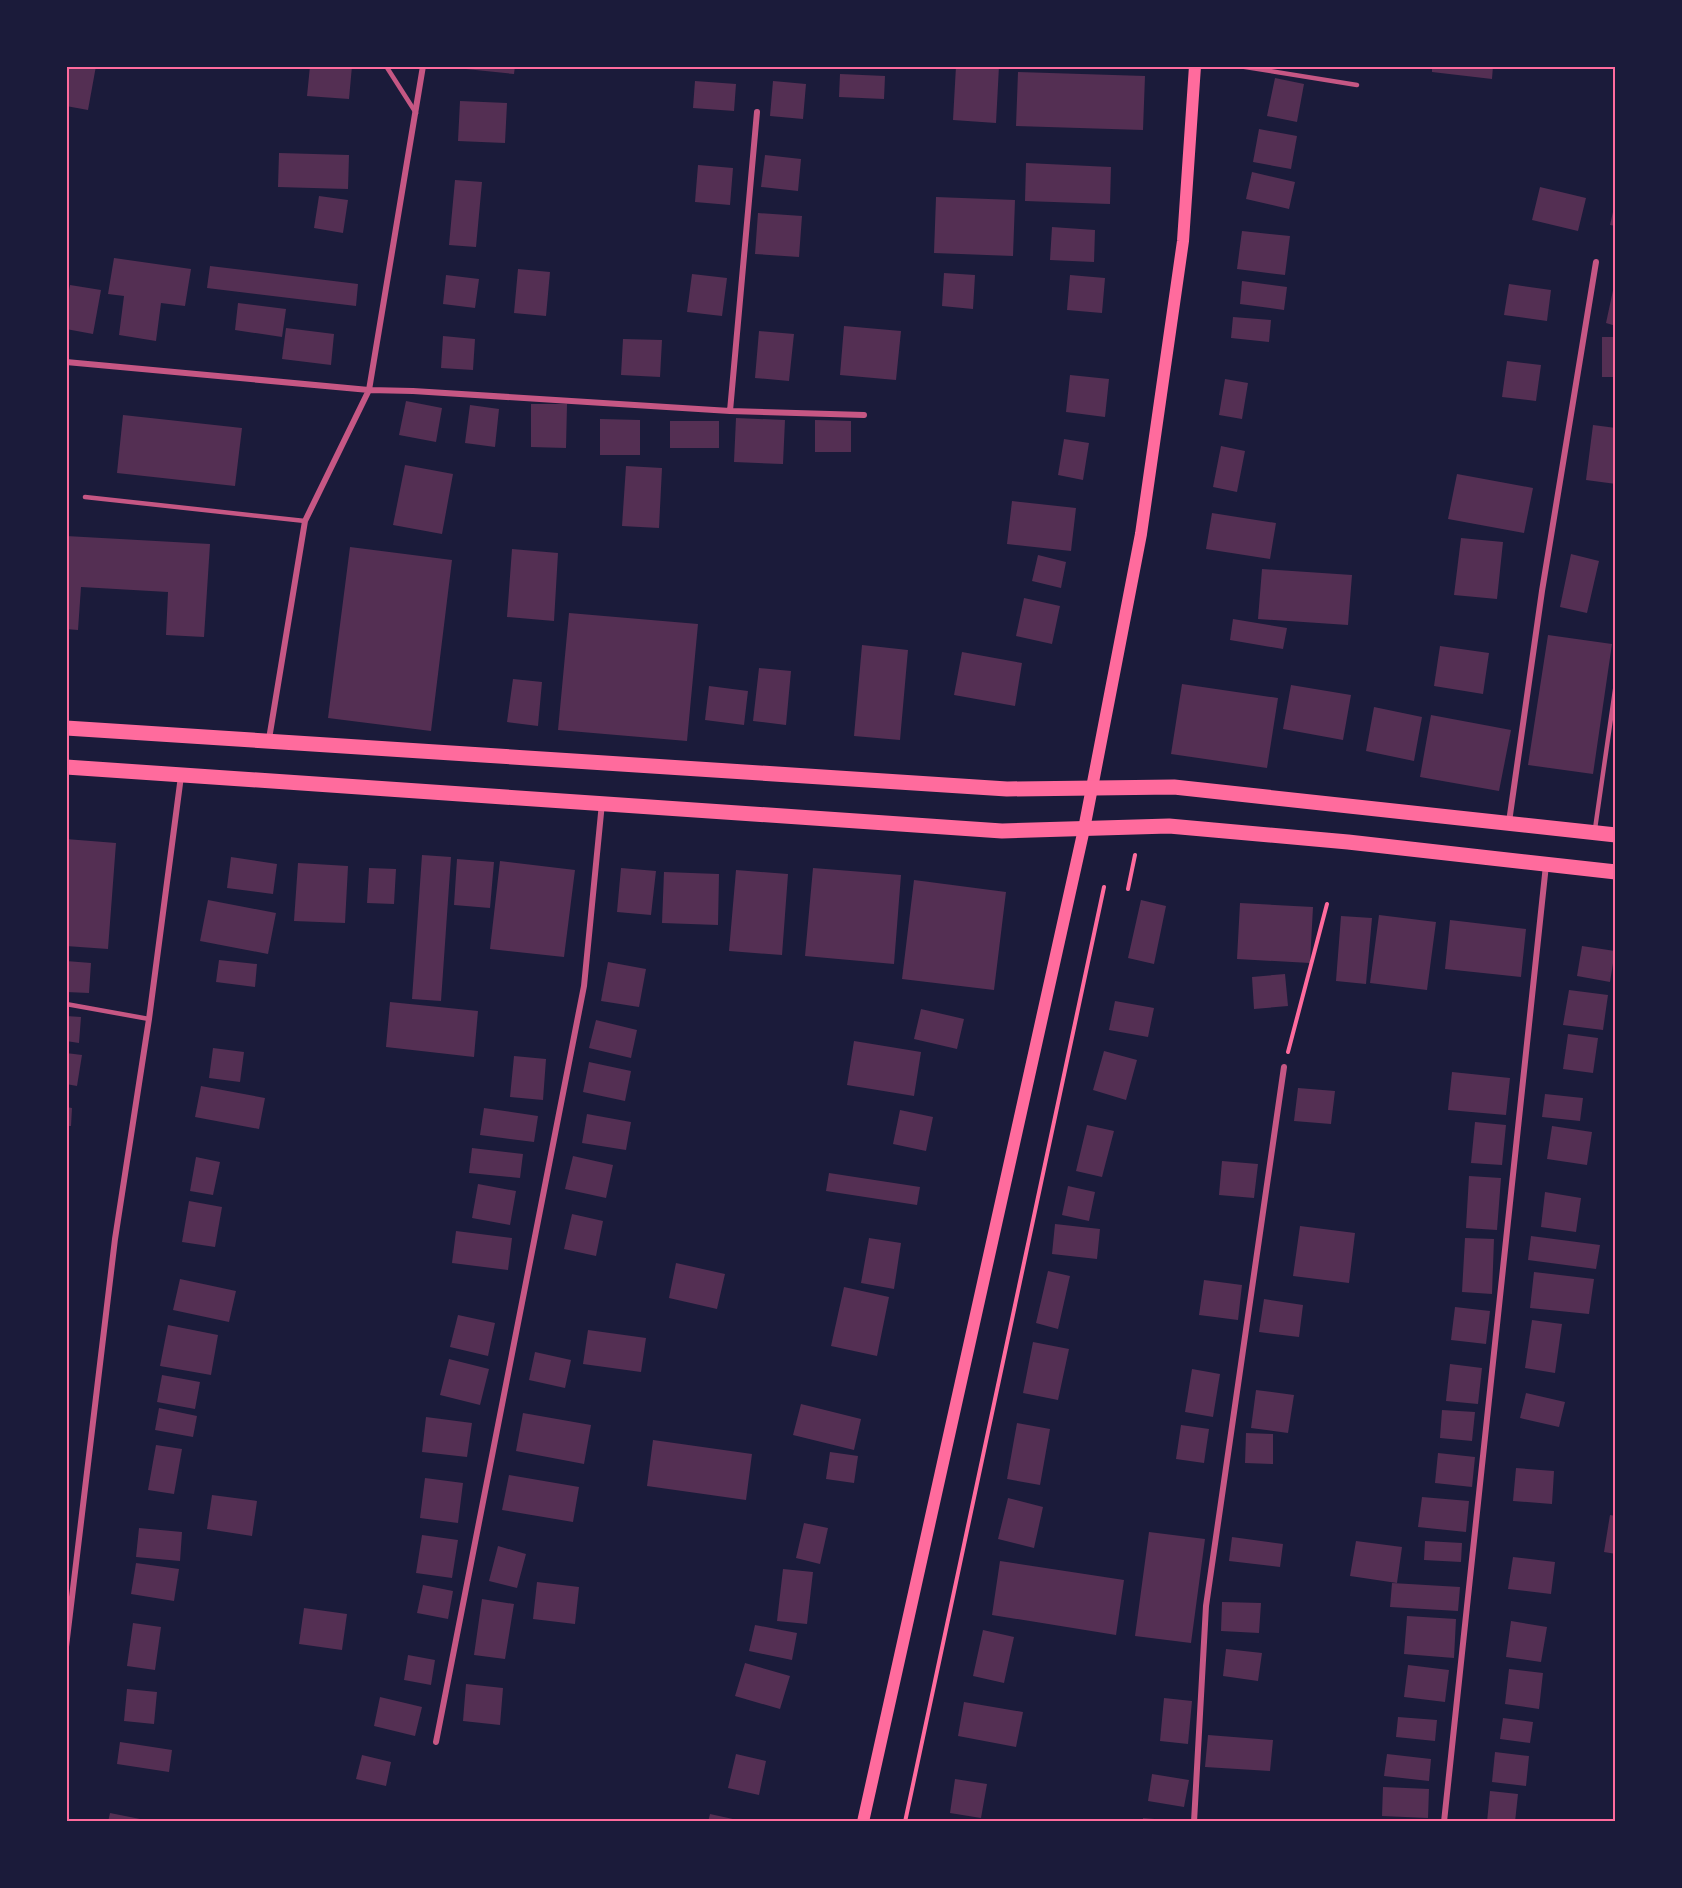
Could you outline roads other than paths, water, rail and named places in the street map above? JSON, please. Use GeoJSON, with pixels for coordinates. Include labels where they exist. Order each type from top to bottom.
{"type":"FeatureCollection","features":[{"type":"Feature","properties":{"kind":"main road"},"geometry":{"type":"LineString","coordinates":[[863,1822],[1084,829],[1141,534],[1183,241],[1195,66]]}},
{"type":"Feature","properties":{"kind":"main road"},"geometry":{"type":"LineString","coordinates":[[66,728],[1007,789],[1174,787],[1616,835]]}},
{"type":"Feature","properties":{"kind":"main road"},"geometry":{"type":"LineString","coordinates":[[66,767],[1002,831],[1168,826],[1348,842],[1616,872]]}},
{"type":"Feature","properties":{"kind":"street"},"geometry":{"type":"LineString","coordinates":[[268,741],[305,520],[369,390],[423,66]]}},
{"type":"Feature","properties":{"kind":"street"},"geometry":{"type":"LineString","coordinates":[[730,411],[757,112]]}},
{"type":"Feature","properties":{"kind":"street"},"geometry":{"type":"LineString","coordinates":[[1508,823],[1542,591],[1596,262]]}},
{"type":"Feature","properties":{"kind":"street"},"geometry":{"type":"LineString","coordinates":[[66,362],[369,390],[730,411],[864,415]]}},
{"type":"Feature","properties":{"kind":"street"},"geometry":{"type":"LineString","coordinates":[[66,1647],[115,1239],[149,1018],[181,776]]}},
{"type":"Feature","properties":{"kind":"street"},"geometry":{"type":"LineString","coordinates":[[436,1742],[584,986],[602,802]]}},
{"type":"Feature","properties":{"kind":"street"},"geometry":{"type":"LineString","coordinates":[[1444,1822],[1546,864]]}},
{"type":"Feature","properties":{"kind":"street"},"geometry":{"type":"LineString","coordinates":[[1194,1822],[1206,1606],[1284,1067]]}},
{"type":"Feature","properties":{"kind":"lane"},"geometry":{"type":"LineString","coordinates":[[386,66],[416,113]]}},
{"type":"Feature","properties":{"kind":"lane"},"geometry":{"type":"LineString","coordinates":[[1239,66],[1357,85]]}},
{"type":"Feature","properties":{"kind":"lane"},"geometry":{"type":"LineString","coordinates":[[85,497],[305,520]]}},
{"type":"Feature","properties":{"kind":"lane"},"geometry":{"type":"LineString","coordinates":[[1594,832],[1616,684]]}},
{"type":"Feature","properties":{"kind":"lane"},"geometry":{"type":"LineString","coordinates":[[66,1004],[149,1018]]}}]}
